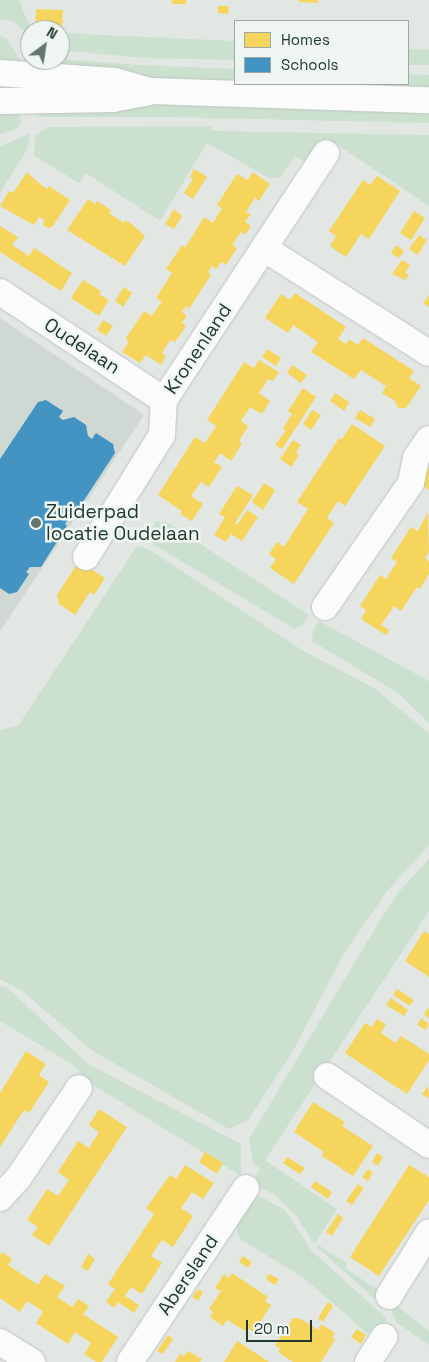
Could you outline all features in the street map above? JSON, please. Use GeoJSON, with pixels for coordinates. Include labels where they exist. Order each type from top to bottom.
{"type":"FeatureCollection","features":[{"type":"Feature","properties":{"kind":"street"},"geometry":{"type":"LineString","coordinates":[[0,73],[115,81],[151,91],[429,100]]}},
{"type":"Feature","properties":{"kind":"street"},"geometry":{"type":"LineString","coordinates":[[0,101],[114,99],[151,91]]}},
{"type":"Feature","properties":{"kind":"street","name":"Kronenland"},"geometry":{"type":"LineString","coordinates":[[86,557],[162,435],[164,400],[326,154]]}},
{"type":"Feature","properties":{"kind":"street"},"geometry":{"type":"LineString","coordinates":[[264,249],[429,353]]}},
{"type":"Feature","properties":{"kind":"street","name":"Oudelaan"},"geometry":{"type":"LineString","coordinates":[[0,292],[164,400]]}},
{"type":"Feature","properties":{"kind":"street"},"geometry":{"type":"LineString","coordinates":[[325,607],[411,483],[416,458],[429,439]]}},
{"type":"Feature","properties":{"kind":"street"},"geometry":{"type":"LineString","coordinates":[[327,1076],[429,1144]]}},
{"type":"Feature","properties":{"kind":"street"},"geometry":{"type":"LineString","coordinates":[[2,1190],[19,1177],[79,1088]]}},
{"type":"Feature","properties":{"kind":"street","name":"Abersland"},"geometry":{"type":"LineString","coordinates":[[130,1362],[246,1188]]}},
{"type":"Feature","properties":{"kind":"street"},"geometry":{"type":"LineString","coordinates":[[389,1296],[429,1232]]}},
{"type":"Feature","properties":{"kind":"street"},"geometry":{"type":"LineString","coordinates":[[368,1362],[384,1337]]}},
{"type":"Feature","properties":{"kind":"street"},"geometry":{"type":"LineString","coordinates":[[0,1342],[32,1362]]}},
{"type":"Feature","properties":{"kind":"shaded area","name":"Zuiderpad locatie Oudelaan"},"geometry":{"type":"Polygon","coordinates":[[[0,318],[144,415],[0,631],[0,318]]]}},
{"type":"Feature","properties":{"kind":"green space"},"geometry":{"type":"Polygon","coordinates":[[[0,0],[19,0],[27,20],[20,20],[20,27],[13,21],[0,19],[0,0]]]}},
{"type":"Feature","properties":{"kind":"green space"},"geometry":{"type":"Polygon","coordinates":[[[70,33],[234,41],[234,60],[142,58],[70,51],[70,33]]]}},
{"type":"Feature","properties":{"kind":"green space"},"geometry":{"type":"Polygon","coordinates":[[[0,35],[7,39],[20,63],[0,62],[0,35]]]}},
{"type":"Feature","properties":{"kind":"green space"},"geometry":{"type":"Polygon","coordinates":[[[409,49],[429,50],[429,65],[409,65],[409,49]]]}},
{"type":"Feature","properties":{"kind":"green space"},"geometry":{"type":"Polygon","coordinates":[[[70,60],[234,69],[234,83],[39,71],[70,70],[70,60]]]}},
{"type":"Feature","properties":{"kind":"green space"},"geometry":{"type":"Polygon","coordinates":[[[409,74],[429,75],[429,88],[319,85],[409,85],[409,74]]]}},
{"type":"Feature","properties":{"kind":"green space"},"geometry":{"type":"Polygon","coordinates":[[[197,103],[429,110],[429,123],[167,117],[39,117],[39,106],[197,103]]]}},
{"type":"Feature","properties":{"kind":"green space"},"geometry":{"type":"Polygon","coordinates":[[[21,107],[20,125],[16,129],[0,134],[0,112],[21,107]]]}},
{"type":"Feature","properties":{"kind":"green space"},"geometry":{"type":"Polygon","coordinates":[[[212,126],[212,131],[429,135],[429,206],[327,138],[309,164],[295,156],[280,178],[269,178],[207,143],[160,221],[86,173],[79,183],[33,155],[36,135],[47,127],[212,126]]]}},
{"type":"Feature","properties":{"kind":"green space"},"geometry":{"type":"Polygon","coordinates":[[[30,134],[27,150],[0,193],[0,146],[30,134]]]}},
{"type":"Feature","properties":{"kind":"green space"},"geometry":{"type":"Polygon","coordinates":[[[156,521],[168,523],[309,615],[303,624],[295,629],[153,544],[152,531],[156,521]]]}},
{"type":"Feature","properties":{"kind":"green space"},"geometry":{"type":"Polygon","coordinates":[[[137,546],[148,549],[302,650],[374,688],[429,733],[429,845],[388,890],[343,955],[293,1051],[248,1120],[229,1129],[93,1051],[22,991],[0,979],[0,730],[18,726],[137,546]]]}},
{"type":"Feature","properties":{"kind":"green space"},"geometry":{"type":"Polygon","coordinates":[[[319,621],[429,681],[429,723],[398,693],[312,641],[313,630],[319,621]]]}},
{"type":"Feature","properties":{"kind":"green space"},"geometry":{"type":"Polygon","coordinates":[[[429,859],[429,911],[265,1160],[337,1209],[314,1244],[297,1217],[275,1195],[252,1184],[260,1168],[254,1165],[249,1139],[379,922],[398,893],[429,859]]]}},
{"type":"Feature","properties":{"kind":"green space"},"geometry":{"type":"Polygon","coordinates":[[[0,986],[8,988],[88,1064],[241,1144],[241,1176],[90,1083],[73,1065],[0,1021],[0,986]]]}},
{"type":"Feature","properties":{"kind":"green space"},"geometry":{"type":"Polygon","coordinates":[[[257,1195],[285,1210],[311,1250],[387,1319],[381,1332],[374,1327],[368,1334],[304,1278],[240,1239],[236,1226],[257,1195]]]}},
{"type":"Feature","properties":{"kind":"green space"},"geometry":{"type":"Polygon","coordinates":[[[318,1245],[347,1263],[345,1268],[387,1296],[380,1304],[317,1247],[318,1245]]]}},
{"type":"Feature","properties":{"kind":"green space"},"geometry":{"type":"Polygon","coordinates":[[[391,1301],[429,1331],[429,1345],[397,1323],[393,1316],[391,1301]]]}},
{"type":"Feature","properties":{"kind":"building: Homes"},"geometry":{"type":"Polygon","coordinates":[[[171,0],[186,0],[186,4],[173,4],[171,0]]]}},
{"type":"Feature","properties":{"kind":"building: Homes"},"geometry":{"type":"Polygon","coordinates":[[[299,0],[318,0],[318,3],[299,2],[299,0]]]}},
{"type":"Feature","properties":{"kind":"building: Homes"},"geometry":{"type":"Polygon","coordinates":[[[218,6],[229,6],[228,14],[218,13],[218,6]]]}},
{"type":"Feature","properties":{"kind":"building: Homes"},"geometry":{"type":"Polygon","coordinates":[[[36,9],[63,10],[63,20],[35,20],[36,9]]]}},
{"type":"Feature","properties":{"kind":"building: Homes"},"geometry":{"type":"Polygon","coordinates":[[[194,169],[207,177],[193,199],[184,193],[193,179],[190,177],[194,169]]]}},
{"type":"Feature","properties":{"kind":"building: Homes"},"geometry":{"type":"Polygon","coordinates":[[[27,172],[47,189],[49,186],[70,200],[53,226],[48,228],[43,225],[44,220],[39,217],[34,225],[0,206],[9,191],[13,193],[27,172]]]}},
{"type":"Feature","properties":{"kind":"building: Homes"},"geometry":{"type":"Polygon","coordinates":[[[253,172],[270,184],[259,201],[255,198],[246,212],[251,214],[245,222],[251,226],[245,235],[241,232],[232,245],[237,248],[226,265],[221,262],[216,269],[212,266],[208,272],[211,275],[189,309],[186,306],[182,312],[187,316],[182,323],[186,326],[175,342],[171,340],[166,346],[162,353],[166,356],[161,365],[146,355],[140,363],[122,352],[128,343],[126,338],[144,311],[152,316],[162,301],[156,298],[172,273],[166,269],[182,245],[185,248],[204,217],[213,223],[222,208],[217,205],[237,174],[247,180],[253,172]]]}},
{"type":"Feature","properties":{"kind":"building: Homes"},"geometry":{"type":"Polygon","coordinates":[[[377,176],[400,191],[369,239],[361,234],[346,257],[330,246],[336,236],[329,231],[363,180],[370,185],[377,176]]]}},
{"type":"Feature","properties":{"kind":"building: Homes"},"geometry":{"type":"Polygon","coordinates":[[[88,199],[95,204],[97,201],[111,210],[109,213],[124,223],[125,220],[132,224],[145,236],[125,266],[67,230],[88,199]]]}},
{"type":"Feature","properties":{"kind":"building: Homes"},"geometry":{"type":"Polygon","coordinates":[[[174,209],[182,216],[174,229],[165,224],[174,209]]]}},
{"type":"Feature","properties":{"kind":"building: Homes"},"geometry":{"type":"Polygon","coordinates":[[[414,211],[425,218],[411,240],[400,233],[414,211]]]}},
{"type":"Feature","properties":{"kind":"building: Homes"},"geometry":{"type":"Polygon","coordinates":[[[0,226],[18,237],[12,245],[29,256],[34,248],[72,273],[61,291],[0,252],[0,226]]]}},
{"type":"Feature","properties":{"kind":"building: Homes"},"geometry":{"type":"Polygon","coordinates":[[[419,235],[427,240],[418,255],[409,249],[419,235]]]}},
{"type":"Feature","properties":{"kind":"building: Homes"},"geometry":{"type":"Polygon","coordinates":[[[396,245],[404,251],[399,258],[391,253],[396,245]]]}},
{"type":"Feature","properties":{"kind":"building: Homes"},"geometry":{"type":"Polygon","coordinates":[[[402,260],[410,265],[405,273],[409,275],[405,280],[392,274],[402,260]]]}},
{"type":"Feature","properties":{"kind":"building: Homes"},"geometry":{"type":"Polygon","coordinates":[[[83,280],[101,291],[99,294],[109,300],[99,316],[71,298],[83,280]]]}},
{"type":"Feature","properties":{"kind":"building: Homes"},"geometry":{"type":"Polygon","coordinates":[[[124,287],[132,293],[123,307],[115,301],[124,287]]]}},
{"type":"Feature","properties":{"kind":"building: Homes"},"geometry":{"type":"Polygon","coordinates":[[[295,293],[346,327],[338,339],[346,344],[349,339],[358,345],[363,338],[414,371],[409,378],[421,386],[406,408],[398,408],[395,401],[382,393],[386,386],[361,370],[354,379],[311,352],[318,342],[293,325],[288,333],[265,318],[281,294],[290,300],[295,293]]]}},
{"type":"Feature","properties":{"kind":"building: Homes"},"geometry":{"type":"Polygon","coordinates":[[[429,295],[429,307],[423,303],[429,295]]]}},
{"type":"Feature","properties":{"kind":"building: Homes"},"geometry":{"type":"Polygon","coordinates":[[[103,320],[113,326],[106,336],[97,330],[103,320]]]}},
{"type":"Feature","properties":{"kind":"building: Homes"},"geometry":{"type":"Polygon","coordinates":[[[267,349],[281,358],[276,366],[262,357],[267,349]]]}},
{"type":"Feature","properties":{"kind":"building: Homes"},"geometry":{"type":"Polygon","coordinates":[[[259,360],[279,372],[273,381],[268,379],[259,393],[270,401],[262,414],[250,407],[241,421],[248,426],[239,441],[242,444],[231,461],[220,453],[214,462],[222,467],[209,487],[201,482],[191,496],[203,504],[192,521],[180,514],[182,511],[158,495],[195,437],[205,443],[216,426],[207,420],[244,362],[254,368],[259,360]]]}},
{"type":"Feature","properties":{"kind":"building: Homes"},"geometry":{"type":"Polygon","coordinates":[[[292,365],[307,375],[301,383],[287,373],[292,365]]]}},
{"type":"Feature","properties":{"kind":"building: Homes"},"geometry":{"type":"Polygon","coordinates":[[[303,388],[316,397],[301,420],[288,411],[303,388]]]}},
{"type":"Feature","properties":{"kind":"building: Homes"},"geometry":{"type":"Polygon","coordinates":[[[335,393],[349,402],[344,411],[330,401],[335,393]]]}},
{"type":"Feature","properties":{"kind":"building: Homes"},"geometry":{"type":"Polygon","coordinates":[[[312,410],[321,415],[311,430],[303,424],[312,410]]]}},
{"type":"Feature","properties":{"kind":"building: Homes"},"geometry":{"type":"Polygon","coordinates":[[[360,410],[375,419],[370,427],[355,418],[360,410]]]}},
{"type":"Feature","properties":{"kind":"building: Homes"},"geometry":{"type":"Polygon","coordinates":[[[292,414],[301,420],[282,449],[275,445],[286,430],[283,428],[292,414]]]}},
{"type":"Feature","properties":{"kind":"building: Homes"},"geometry":{"type":"Polygon","coordinates":[[[352,424],[385,446],[345,506],[338,501],[332,510],[327,518],[334,523],[294,584],[270,568],[276,559],[269,554],[277,542],[284,547],[308,509],[297,502],[339,438],[342,439],[352,424]]]}},
{"type":"Feature","properties":{"kind":"building: Homes"},"geometry":{"type":"Polygon","coordinates":[[[293,440],[301,445],[296,452],[299,455],[291,467],[280,459],[293,440]]]}},
{"type":"Feature","properties":{"kind":"building: Homes"},"geometry":{"type":"Polygon","coordinates":[[[429,467],[429,490],[423,486],[424,474],[429,467]]]}},
{"type":"Feature","properties":{"kind":"building: Homes"},"geometry":{"type":"Polygon","coordinates":[[[264,483],[275,490],[263,510],[252,502],[264,483]]]}},
{"type":"Feature","properties":{"kind":"building: Homes"},"geometry":{"type":"Polygon","coordinates":[[[237,486],[253,495],[235,523],[237,525],[247,510],[258,517],[242,541],[231,534],[226,542],[214,535],[225,517],[219,514],[237,486]]]}},
{"type":"Feature","properties":{"kind":"building: Homes"},"geometry":{"type":"Polygon","coordinates":[[[428,512],[429,552],[425,558],[429,561],[429,574],[420,589],[417,587],[401,611],[394,606],[381,625],[389,630],[386,635],[361,619],[366,610],[360,606],[380,575],[386,579],[397,562],[391,558],[411,527],[418,531],[428,512]]]}},
{"type":"Feature","properties":{"kind":"building: Homes"},"geometry":{"type":"Polygon","coordinates":[[[84,565],[105,578],[94,595],[90,592],[75,615],[59,604],[57,595],[75,567],[84,565]]]}},
{"type":"Feature","properties":{"kind":"building: Homes"},"geometry":{"type":"Polygon","coordinates":[[[424,931],[429,934],[429,977],[405,961],[424,931]]]}},
{"type":"Feature","properties":{"kind":"building: Homes"},"geometry":{"type":"Polygon","coordinates":[[[397,989],[414,1000],[410,1006],[393,995],[397,989]]]}},
{"type":"Feature","properties":{"kind":"building: Homes"},"geometry":{"type":"Polygon","coordinates":[[[391,998],[408,1010],[404,1016],[386,1005],[391,998]]]}},
{"type":"Feature","properties":{"kind":"building: Homes"},"geometry":{"type":"Polygon","coordinates":[[[429,1009],[429,1018],[424,1015],[429,1009]]]}},
{"type":"Feature","properties":{"kind":"building: Homes"},"geometry":{"type":"Polygon","coordinates":[[[421,1018],[429,1024],[426,1030],[417,1025],[421,1018]]]}},
{"type":"Feature","properties":{"kind":"building: Homes"},"geometry":{"type":"Polygon","coordinates":[[[377,1019],[386,1024],[381,1033],[396,1043],[401,1036],[429,1054],[429,1060],[407,1094],[345,1053],[365,1023],[372,1027],[377,1019]]]}},
{"type":"Feature","properties":{"kind":"building: Homes"},"geometry":{"type":"Polygon","coordinates":[[[26,1051],[46,1064],[39,1075],[49,1082],[29,1113],[24,1110],[0,1147],[0,1093],[26,1051]]]}},
{"type":"Feature","properties":{"kind":"building: Homes"},"geometry":{"type":"Polygon","coordinates":[[[428,1086],[429,1096],[428,1098],[422,1094],[428,1086]]]}},
{"type":"Feature","properties":{"kind":"building: Homes"},"geometry":{"type":"Polygon","coordinates":[[[313,1102],[345,1122],[342,1126],[373,1146],[353,1176],[322,1156],[324,1152],[294,1132],[313,1102]]]}},
{"type":"Feature","properties":{"kind":"building: Homes"},"geometry":{"type":"Polygon","coordinates":[[[99,1109],[127,1127],[49,1246],[32,1235],[38,1227],[27,1220],[47,1189],[58,1196],[69,1180],[58,1172],[78,1141],[89,1148],[99,1132],[89,1125],[99,1109]]]}},
{"type":"Feature","properties":{"kind":"building: Homes"},"geometry":{"type":"Polygon","coordinates":[[[205,1152],[223,1163],[217,1174],[199,1162],[205,1152]]]}},
{"type":"Feature","properties":{"kind":"building: Homes"},"geometry":{"type":"Polygon","coordinates":[[[377,1153],[383,1157],[378,1166],[372,1162],[377,1153]]]}},
{"type":"Feature","properties":{"kind":"building: Homes"},"geometry":{"type":"Polygon","coordinates":[[[287,1157],[305,1168],[300,1174],[283,1163],[287,1157]]]}},
{"type":"Feature","properties":{"kind":"building: Homes"},"geometry":{"type":"Polygon","coordinates":[[[185,1165],[214,1183],[203,1199],[192,1192],[181,1208],[193,1216],[173,1247],[162,1240],[156,1248],[151,1256],[162,1263],[142,1294],[131,1287],[125,1296],[139,1305],[134,1313],[118,1302],[114,1308],[106,1302],[115,1289],[108,1284],[154,1214],[146,1208],[170,1175],[176,1179],[185,1165]]]}},
{"type":"Feature","properties":{"kind":"building: Homes"},"geometry":{"type":"Polygon","coordinates":[[[409,1165],[429,1177],[429,1200],[379,1276],[350,1257],[409,1165]]]}},
{"type":"Feature","properties":{"kind":"building: Homes"},"geometry":{"type":"Polygon","coordinates":[[[368,1169],[373,1172],[368,1181],[362,1177],[368,1169]]]}},
{"type":"Feature","properties":{"kind":"building: Homes"},"geometry":{"type":"Polygon","coordinates":[[[315,1181],[332,1192],[328,1199],[311,1187],[315,1181]]]}},
{"type":"Feature","properties":{"kind":"building: Homes"},"geometry":{"type":"Polygon","coordinates":[[[358,1184],[364,1188],[352,1205],[346,1201],[358,1184]]]}},
{"type":"Feature","properties":{"kind":"building: Homes"},"geometry":{"type":"Polygon","coordinates":[[[338,1214],[343,1218],[332,1236],[326,1232],[338,1214]]]}},
{"type":"Feature","properties":{"kind":"building: Homes"},"geometry":{"type":"Polygon","coordinates":[[[2,1252],[12,1259],[8,1265],[38,1285],[45,1274],[65,1286],[57,1297],[72,1307],[78,1299],[89,1306],[83,1314],[118,1337],[102,1362],[96,1362],[84,1354],[91,1343],[75,1332],[68,1344],[36,1323],[43,1312],[35,1306],[27,1301],[20,1312],[0,1298],[0,1255],[2,1252]]]}},
{"type":"Feature","properties":{"kind":"building: Homes"},"geometry":{"type":"Polygon","coordinates":[[[88,1254],[95,1259],[88,1271],[81,1267],[88,1254]]]}},
{"type":"Feature","properties":{"kind":"building: Homes"},"geometry":{"type":"Polygon","coordinates":[[[243,1256],[252,1262],[248,1268],[239,1262],[243,1256]]]}},
{"type":"Feature","properties":{"kind":"building: Homes"},"geometry":{"type":"Polygon","coordinates":[[[232,1273],[268,1297],[265,1301],[271,1305],[254,1332],[247,1328],[245,1331],[227,1320],[223,1326],[210,1317],[213,1312],[209,1309],[221,1291],[215,1288],[224,1274],[229,1278],[232,1273]]]}},
{"type":"Feature","properties":{"kind":"building: Homes"},"geometry":{"type":"Polygon","coordinates":[[[269,1274],[279,1279],[275,1285],[266,1279],[269,1274]]]}},
{"type":"Feature","properties":{"kind":"building: Homes"},"geometry":{"type":"Polygon","coordinates":[[[198,1289],[203,1292],[198,1301],[192,1297],[198,1289]]]}},
{"type":"Feature","properties":{"kind":"building: Homes"},"geometry":{"type":"Polygon","coordinates":[[[328,1302],[333,1306],[323,1322],[318,1318],[328,1302]]]}},
{"type":"Feature","properties":{"kind":"building: Homes"},"geometry":{"type":"Polygon","coordinates":[[[293,1318],[301,1319],[318,1330],[321,1324],[335,1333],[332,1338],[335,1340],[321,1362],[293,1362],[278,1352],[280,1349],[275,1345],[293,1318]]]}},
{"type":"Feature","properties":{"kind":"building: Homes"},"geometry":{"type":"Polygon","coordinates":[[[357,1329],[366,1335],[361,1344],[351,1337],[357,1329]]]}},
{"type":"Feature","properties":{"kind":"building: Homes"},"geometry":{"type":"Polygon","coordinates":[[[168,1335],[173,1339],[163,1354],[157,1351],[168,1335]]]}},
{"type":"Feature","properties":{"kind":"building: Homes"},"geometry":{"type":"Polygon","coordinates":[[[237,1341],[254,1352],[269,1362],[224,1362],[237,1341]]]}},
{"type":"Feature","properties":{"kind":"building: Homes"},"geometry":{"type":"Polygon","coordinates":[[[188,1351],[202,1359],[200,1362],[175,1362],[180,1354],[184,1356],[188,1351]]]}},
{"type":"Feature","properties":{"kind":"building: Schools"},"geometry":{"type":"Polygon","coordinates":[[[46,400],[63,411],[59,417],[63,420],[74,417],[86,425],[88,436],[92,439],[96,433],[113,444],[115,453],[75,514],[72,513],[65,524],[67,526],[41,567],[30,567],[26,572],[29,574],[17,592],[9,594],[0,588],[0,459],[38,402],[46,400]]]}},
{"type":"Feature","properties":{"kind":"place","name":"Zuiderpad locatie Oudelaan"},"geometry":{"type":"Point","coordinates":[36,523]}}]}
